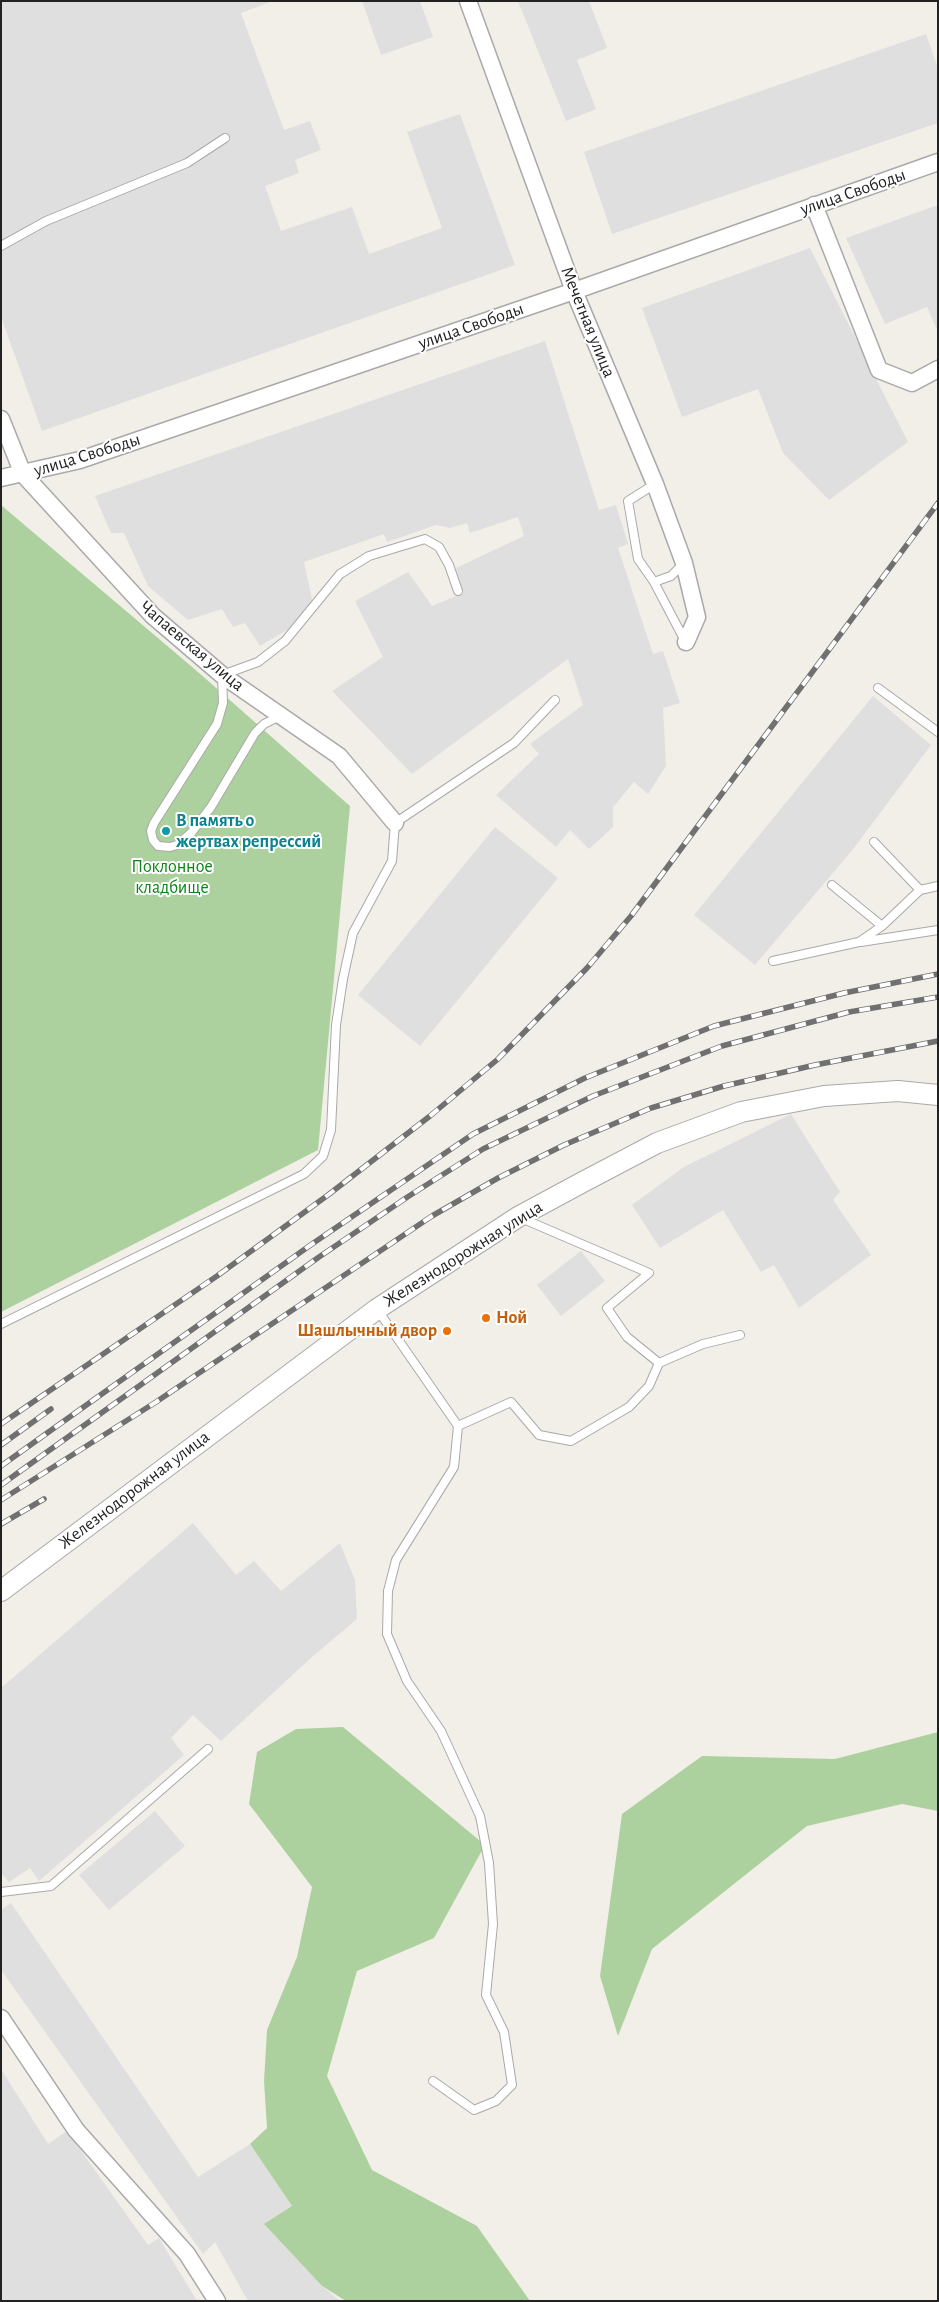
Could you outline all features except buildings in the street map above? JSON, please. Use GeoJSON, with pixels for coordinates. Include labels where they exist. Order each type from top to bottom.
{"type":"FeatureCollection","features":[{"type":"Feature","properties":{"kind":"street","name":"Мечетная улица"},"geometry":{"type":"LineString","coordinates":[[468,1],[574,292],[655,484],[684,563],[697,617],[686,642]]}},
{"type":"Feature","properties":{"kind":"street","name":"улица Свободы"},"geometry":{"type":"LineString","coordinates":[[1,478],[80,460],[574,292],[938,162]]}},
{"type":"Feature","properties":{"kind":"street"},"geometry":{"type":"LineString","coordinates":[[814,205],[879,370],[912,383],[938,369]]}},
{"type":"Feature","properties":{"kind":"street","name":"Чапаевская улица"},"geometry":{"type":"LineString","coordinates":[[1,419],[23,474],[152,616],[222,675],[339,756],[395,823]]}},
{"type":"Feature","properties":{"kind":"street","name":"Железнодорожная улица"},"geometry":{"type":"LineString","coordinates":[[1,1590],[377,1309],[518,1217],[657,1143],[741,1112],[824,1096],[898,1091],[938,1095]]}},
{"type":"Feature","properties":{"kind":"street"},"geometry":{"type":"LineString","coordinates":[[1,2018],[76,2130],[187,2254],[217,2301]]}},
{"type":"Feature","properties":{"kind":"lane"},"geometry":{"type":"LineString","coordinates":[[1,246],[46,221],[187,163],[225,138]]}},
{"type":"Feature","properties":{"kind":"lane"},"geometry":{"type":"LineString","coordinates":[[655,484],[628,502],[638,559],[654,582],[686,642]]}},
{"type":"Feature","properties":{"kind":"lane"},"geometry":{"type":"LineString","coordinates":[[280,716],[264,724],[255,733],[211,807],[191,834],[170,848],[158,846],[153,840],[151,831],[154,823],[217,724],[223,703],[222,675],[258,662],[285,641],[340,574],[368,556],[426,539],[439,547],[449,565],[458,591]]}},
{"type":"Feature","properties":{"kind":"lane"},"geometry":{"type":"LineString","coordinates":[[654,582],[671,576],[684,563]]}},
{"type":"Feature","properties":{"kind":"lane"},"geometry":{"type":"LineString","coordinates":[[878,688],[938,732]]}},
{"type":"Feature","properties":{"kind":"lane"},"geometry":{"type":"LineString","coordinates":[[1,1324],[304,1174],[323,1156],[331,1130],[336,1026],[343,979],[353,933],[392,861],[395,823],[514,743],[555,700]]}},
{"type":"Feature","properties":{"kind":"lane"},"geometry":{"type":"LineString","coordinates":[[874,842],[920,890]]}},
{"type":"Feature","properties":{"kind":"lane"},"geometry":{"type":"LineString","coordinates":[[832,885],[882,926]]}},
{"type":"Feature","properties":{"kind":"lane"},"geometry":{"type":"LineString","coordinates":[[859,942],[882,926],[920,890],[938,886]]}},
{"type":"Feature","properties":{"kind":"lane"},"geometry":{"type":"LineString","coordinates":[[773,962],[859,942],[938,930]]}},
{"type":"Feature","properties":{"kind":"lane"},"geometry":{"type":"LineString","coordinates":[[518,1217],[649,1273],[607,1308],[627,1337],[659,1363]]}},
{"type":"Feature","properties":{"kind":"lane"},"geometry":{"type":"LineString","coordinates":[[377,1309],[458,1426],[454,1467],[396,1560],[388,1592],[387,1634],[407,1681],[445,1739],[480,1816],[489,1863],[492,1924],[486,1995],[504,2032],[512,2085],[496,2101],[474,2110],[433,2081]]}},
{"type":"Feature","properties":{"kind":"lane"},"geometry":{"type":"LineString","coordinates":[[458,1426],[511,1402],[539,1435],[572,1442],[629,1407],[649,1386],[659,1363],[703,1344],[740,1335]]}},
{"type":"Feature","properties":{"kind":"lane"},"geometry":{"type":"LineString","coordinates":[[1,1892],[52,1886],[208,1749]]}},
{"type":"Feature","properties":{"kind":"shaded area"},"geometry":{"type":"Polygon","coordinates":[[[5,1],[273,1],[241,13],[284,130],[310,121],[321,150],[295,160],[299,173],[265,186],[281,231],[352,207],[369,254],[442,228],[407,132],[460,114],[515,265],[42,431],[1,317],[1,3],[5,1]]]}},
{"type":"Feature","properties":{"kind":"shaded area"},"geometry":{"type":"Polygon","coordinates":[[[362,1],[420,1],[433,37],[381,55],[362,1]]]}},
{"type":"Feature","properties":{"kind":"shaded area"},"geometry":{"type":"Polygon","coordinates":[[[518,1],[589,1],[607,48],[577,60],[596,109],[566,121],[518,1]]]}},
{"type":"Feature","properties":{"kind":"shaded area"},"geometry":{"type":"Polygon","coordinates":[[[926,34],[938,68],[938,123],[612,234],[584,152],[926,34]]]}},
{"type":"Feature","properties":{"kind":"shaded area"},"geometry":{"type":"Polygon","coordinates":[[[938,205],[938,332],[927,307],[885,324],[846,238],[938,205]]]}},
{"type":"Feature","properties":{"kind":"shaded area"},"geometry":{"type":"Polygon","coordinates":[[[810,248],[908,442],[829,500],[783,453],[758,389],[682,417],[642,308],[810,248]]]}},
{"type":"Feature","properties":{"kind":"shaded area"},"geometry":{"type":"Polygon","coordinates":[[[545,341],[599,510],[616,505],[628,544],[618,548],[653,654],[663,651],[680,703],[663,708],[666,766],[648,794],[634,782],[613,807],[613,827],[589,849],[570,830],[556,847],[496,795],[539,754],[530,744],[583,705],[568,659],[412,774],[332,691],[383,657],[355,601],[408,572],[432,606],[463,593],[456,568],[524,536],[518,517],[470,533],[467,523],[450,528],[436,525],[387,542],[384,534],[304,562],[313,604],[295,625],[260,646],[245,623],[233,627],[222,609],[188,620],[148,586],[124,533],[111,533],[95,496],[545,341]]]}},
{"type":"Feature","properties":{"kind":"shaded area"},"geometry":{"type":"Polygon","coordinates":[[[873,696],[931,745],[854,848],[755,965],[694,915],[873,696]]]}},
{"type":"Feature","properties":{"kind":"shaded area"},"geometry":{"type":"Polygon","coordinates":[[[495,827],[558,878],[420,1046],[358,995],[495,827]]]}},
{"type":"Feature","properties":{"kind":"shaded area"},"geometry":{"type":"Polygon","coordinates":[[[791,1114],[840,1192],[833,1200],[871,1255],[799,1308],[774,1265],[761,1272],[723,1210],[660,1248],[632,1205],[684,1167],[791,1114]]]}},
{"type":"Feature","properties":{"kind":"shaded area"},"geometry":{"type":"Polygon","coordinates":[[[581,1251],[605,1281],[561,1316],[537,1285],[581,1251]]]}},
{"type":"Feature","properties":{"kind":"shaded area"},"geometry":{"type":"Polygon","coordinates":[[[193,1523],[236,1575],[254,1561],[281,1591],[340,1543],[355,1580],[357,1619],[312,1657],[221,1741],[193,1715],[171,1738],[184,1755],[39,1881],[30,1868],[9,1882],[1,1873],[1,1688],[193,1523]]]}},
{"type":"Feature","properties":{"kind":"shaded area"},"geometry":{"type":"Polygon","coordinates":[[[155,1811],[185,1846],[109,1910],[79,1875],[155,1811]]]}},
{"type":"Feature","properties":{"kind":"shaded area"},"geometry":{"type":"Polygon","coordinates":[[[11,1903],[198,2177],[250,2144],[292,2206],[265,2225],[322,2286],[340,2301],[248,2301],[215,2242],[203,2254],[1,1970],[1,1910],[11,1903]]]}},
{"type":"Feature","properties":{"kind":"shaded area"},"geometry":{"type":"Polygon","coordinates":[[[1,2069],[48,2144],[67,2131],[148,2245],[159,2238],[197,2301],[1,2301],[1,2069]]]}},
{"type":"Feature","properties":{"kind":"green space","name":"Поклонное кладбище"},"geometry":{"type":"Polygon","coordinates":[[[1,505],[198,672],[350,806],[318,1150],[1,1312],[1,505]]]}},
{"type":"Feature","properties":{"kind":"green space"},"geometry":{"type":"Polygon","coordinates":[[[343,1727],[485,1845],[434,1938],[357,1971],[327,2076],[372,2170],[477,2226],[530,2301],[346,2301],[322,2286],[264,2224],[292,2206],[250,2144],[267,2128],[264,2081],[267,2030],[297,1957],[312,1887],[249,1804],[257,1752],[296,1729],[343,1727]]]}},
{"type":"Feature","properties":{"kind":"green space"},"geometry":{"type":"Polygon","coordinates":[[[938,1732],[938,1811],[902,1804],[807,1826],[652,1949],[618,2036],[600,1976],[622,1814],[702,1756],[835,1759],[938,1732]]]}},
{"type":"Feature","properties":{"kind":"railway"},"geometry":{"type":"LineString","coordinates":[[1,1424],[217,1276],[328,1195],[430,1116],[498,1059],[587,968],[631,916],[938,503]]}},
{"type":"Feature","properties":{"kind":"railway"},"geometry":{"type":"LineString","coordinates":[[1,1466],[312,1244],[473,1134],[585,1078],[714,1026],[844,993],[938,974]]}},
{"type":"Feature","properties":{"kind":"railway"},"geometry":{"type":"LineString","coordinates":[[1,1485],[319,1257],[483,1149],[593,1096],[722,1046],[849,1012],[938,997]]}},
{"type":"Feature","properties":{"kind":"railway"},"geometry":{"type":"LineString","coordinates":[[1,1500],[156,1402],[432,1216],[498,1178],[564,1145],[651,1108],[724,1086],[815,1065],[938,1041]]}},
{"type":"Feature","properties":{"kind":"railway"},"geometry":{"type":"LineString","coordinates":[[1,1445],[51,1409]]}},
{"type":"Feature","properties":{"kind":"railway"},"geometry":{"type":"LineString","coordinates":[[1,1524],[44,1499]]}},
{"type":"Feature","properties":{"kind":"place","name":"В память о жертвах репрессий"},"geometry":{"type":"Point","coordinates":[166,831]}},
{"type":"Feature","properties":{"kind":"place","name":"Ной"},"geometry":{"type":"Point","coordinates":[486,1318]}},
{"type":"Feature","properties":{"kind":"place","name":"Шашлычный двор"},"geometry":{"type":"Point","coordinates":[447,1331]}}]}
